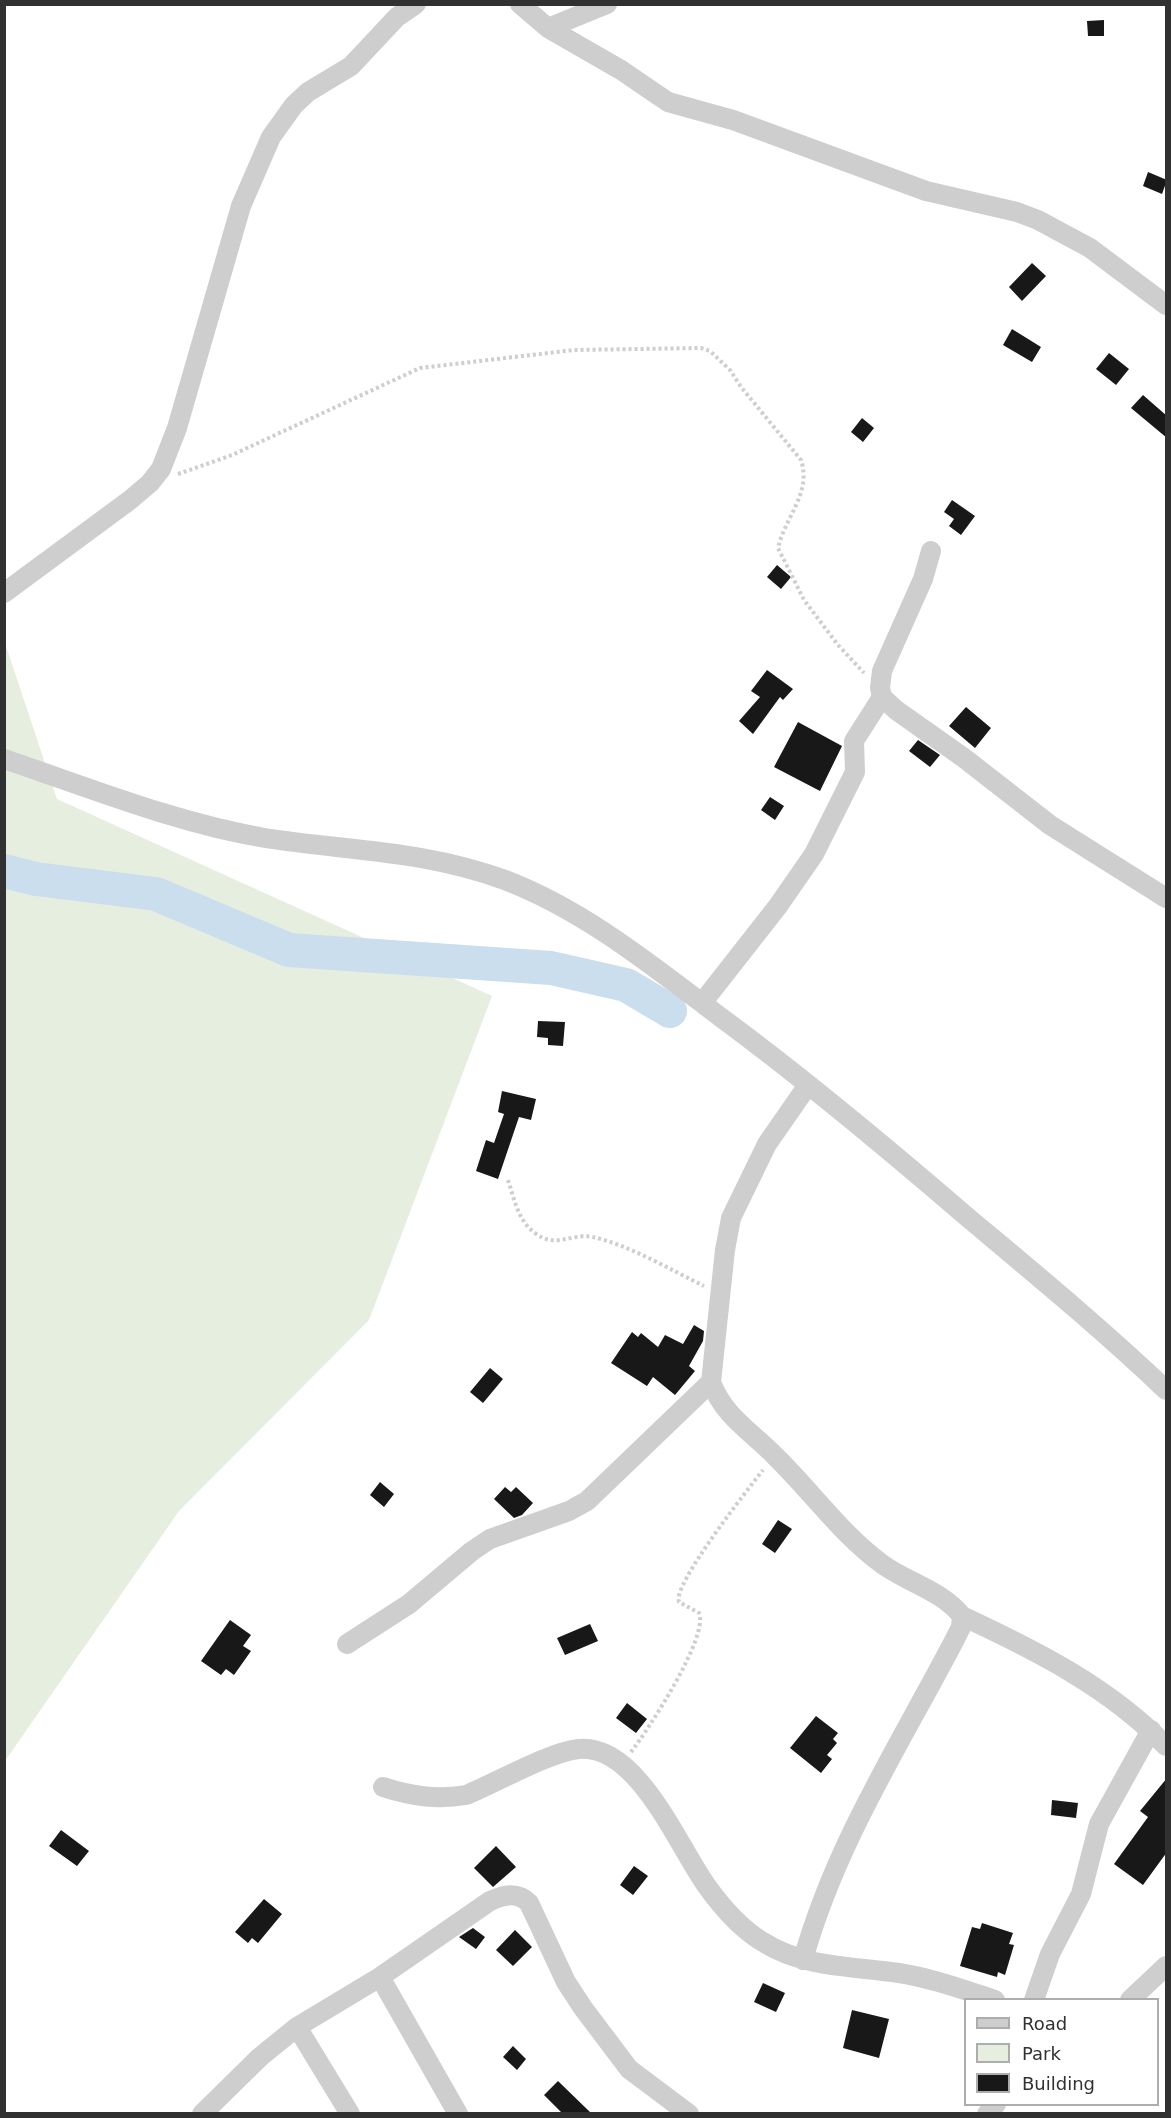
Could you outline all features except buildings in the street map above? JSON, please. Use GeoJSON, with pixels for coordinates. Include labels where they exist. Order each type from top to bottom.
{"type":"FeatureCollection","features":[{"type":"Feature","properties":{"kind":"street"},"geometry":{"type":"LineString","coordinates":[[4,593],[150,483],[168,456],[241,206],[271,137],[294,105],[308,92],[351,66],[398,17],[416,4]]}},
{"type":"Feature","properties":{"kind":"street"},"geometry":{"type":"LineString","coordinates":[[520,4],[548,28],[621,70],[668,102],[733,120],[908,185],[1017,212],[1038,220],[1090,248],[1167,305]]}},
{"type":"Feature","properties":{"kind":"street"},"geometry":{"type":"LineString","coordinates":[[548,28],[607,4]]}},
{"type":"Feature","properties":{"kind":"street"},"geometry":{"type":"LineString","coordinates":[[702,1003],[784,898],[814,854],[855,772],[854,741],[881,692],[882,671],[923,579],[931,551]]}},
{"type":"Feature","properties":{"kind":"street"},"geometry":{"type":"LineString","coordinates":[[881,692],[896,710],[964,758],[1050,825],[1167,898]]}},
{"type":"Feature","properties":{"kind":"street"},"geometry":{"type":"LineString","coordinates":[[4,759],[119,798],[219,827],[263,837],[418,856],[508,881],[578,916],[638,955],[808,1084],[904,1162],[1167,1390]]}},
{"type":"Feature","properties":{"kind":"street"},"geometry":{"type":"LineString","coordinates":[[808,1084],[767,1144],[735,1209],[724,1250],[711,1382],[718,1399],[730,1415],[775,1455],[873,1558],[904,1578],[944,1599],[962,1616],[1041,1653],[1072,1671],[1151,1730],[1167,1746]]}},
{"type":"Feature","properties":{"kind":"street"},"geometry":{"type":"LineString","coordinates":[[347,1644],[401,1610],[472,1551],[490,1539],[568,1511],[587,1501],[711,1382]]}},
{"type":"Feature","properties":{"kind":"street"},"geometry":{"type":"LineString","coordinates":[[803,1960],[815,1916],[846,1841],[954,1641],[961,1627],[962,1616]]}},
{"type":"Feature","properties":{"kind":"street"},"geometry":{"type":"LineString","coordinates":[[1035,1998],[1050,1954],[1081,1894],[1099,1824],[1151,1730]]}},
{"type":"Feature","properties":{"kind":"street"},"geometry":{"type":"LineString","coordinates":[[382,1787],[428,1798],[466,1795],[577,1749],[603,1751],[621,1764],[656,1802],[681,1846],[721,1905],[753,1936],[775,1950],[803,1960],[901,1974],[988,1998]]}},
{"type":"Feature","properties":{"kind":"street"},"geometry":{"type":"LineString","coordinates":[[202,2114],[260,2057],[297,2027],[380,1977],[490,1901],[506,1894],[523,1897],[534,1911],[566,1982],[629,2068],[689,2114]]}},
{"type":"Feature","properties":{"kind":"street"},"geometry":{"type":"LineString","coordinates":[[1132,1998],[1167,1966]]}},
{"type":"Feature","properties":{"kind":"street"},"geometry":{"type":"LineString","coordinates":[[380,1977],[458,2114]]}},
{"type":"Feature","properties":{"kind":"street"},"geometry":{"type":"LineString","coordinates":[[297,2027],[350,2114]]}},
{"type":"Feature","properties":{"kind":"path"},"geometry":{"type":"LineString","coordinates":[[150,483],[232,455],[420,368],[573,350],[701,348],[710,351],[730,370],[741,387],[801,460],[806,474],[803,490],[780,537],[778,548],[780,556],[804,600],[838,645],[881,692]]}},
{"type":"Feature","properties":{"kind":"path"},"geometry":{"type":"LineString","coordinates":[[508,1180],[523,1221],[540,1237],[554,1242],[578,1237],[598,1239],[720,1294]]}},
{"type":"Feature","properties":{"kind":"path"},"geometry":{"type":"LineString","coordinates":[[621,1764],[654,1719],[701,1629],[699,1613],[679,1602],[677,1596],[680,1587],[714,1535],[775,1455]]}},
{"type":"Feature","properties":{"kind":"green space"},"geometry":{"type":"Polygon","coordinates":[[[4,640],[57,799],[492,996],[369,1320],[179,1511],[5,1761],[4,640]]]}},
{"type":"Feature","properties":{"kind":"waterway"},"geometry":{"type":"LineString","coordinates":[[4,871],[36,879],[156,894],[289,950],[551,968],[626,985],[670,1011]]}}]}
